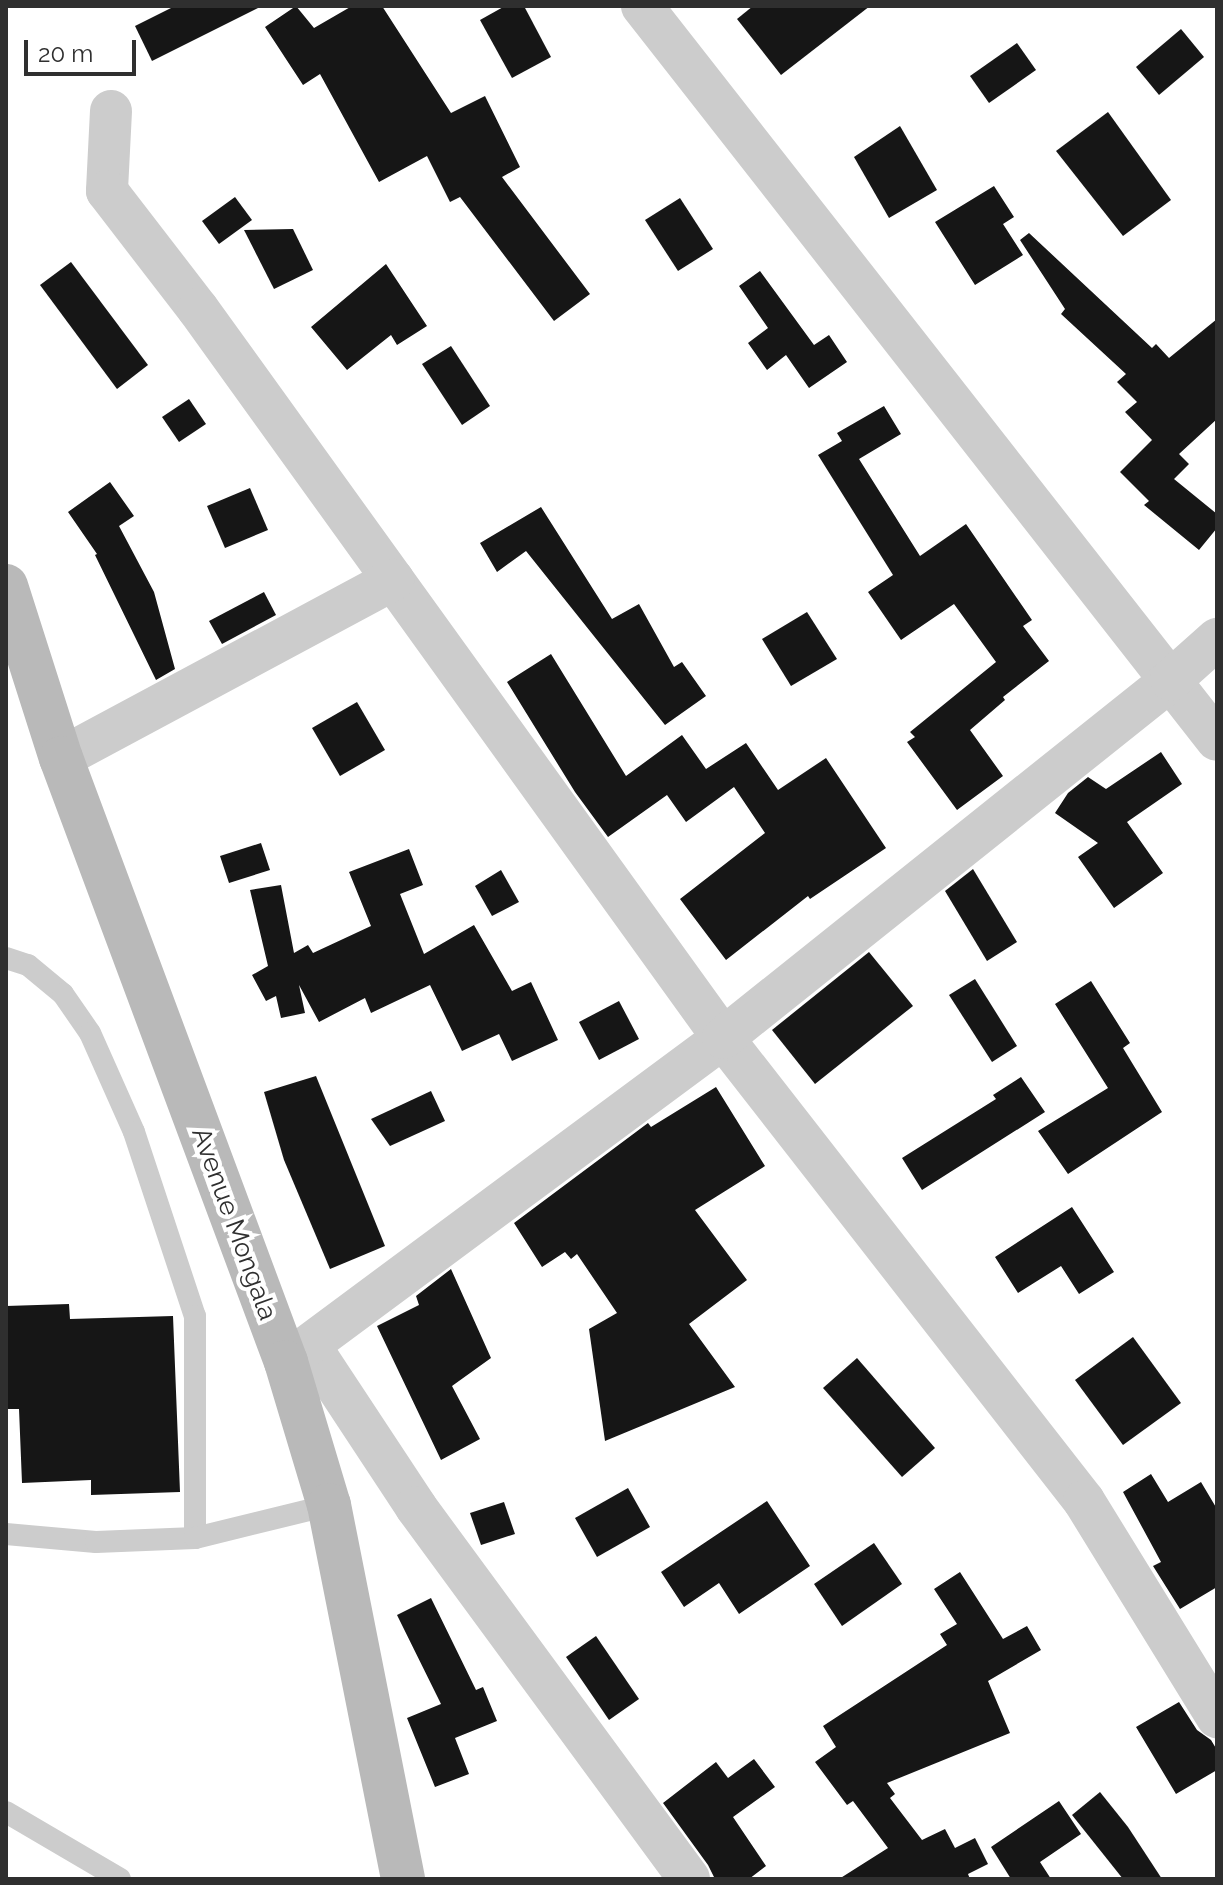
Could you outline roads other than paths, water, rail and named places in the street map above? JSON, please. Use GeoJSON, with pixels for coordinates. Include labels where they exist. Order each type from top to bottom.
{"type":"FeatureCollection","features":[{"type":"Feature","properties":{"kind":"street"},"geometry":{"type":"LineString","coordinates":[[642,6],[1217,740]]}},
{"type":"Feature","properties":{"kind":"street"},"geometry":{"type":"LineString","coordinates":[[111,111],[107,191],[198,309],[723,1038],[1084,1501],[1217,1717]]}},
{"type":"Feature","properties":{"kind":"street"},"geometry":{"type":"LineString","coordinates":[[61,758],[393,580]]}},
{"type":"Feature","properties":{"kind":"street","name":"Avenue Mongala"},"geometry":{"type":"LineString","coordinates":[[6,586],[61,758],[298,1354],[403,1879]]}},
{"type":"Feature","properties":{"kind":"street"},"geometry":{"type":"LineString","coordinates":[[689,1879],[416,1507],[298,1354],[723,1038],[1171,680],[1217,639]]}},
{"type":"Feature","properties":{"kind":"lane"},"geometry":{"type":"LineString","coordinates":[[6,958],[28,965],[63,994],[90,1033],[134,1132],[195,1316],[195,1538]]}},
{"type":"Feature","properties":{"kind":"lane"},"geometry":{"type":"LineString","coordinates":[[6,1534],[96,1542],[195,1538],[329,1505]]}},
{"type":"Feature","properties":{"kind":"lane"},"geometry":{"type":"LineString","coordinates":[[6,1812],[120,1879]]}}]}
